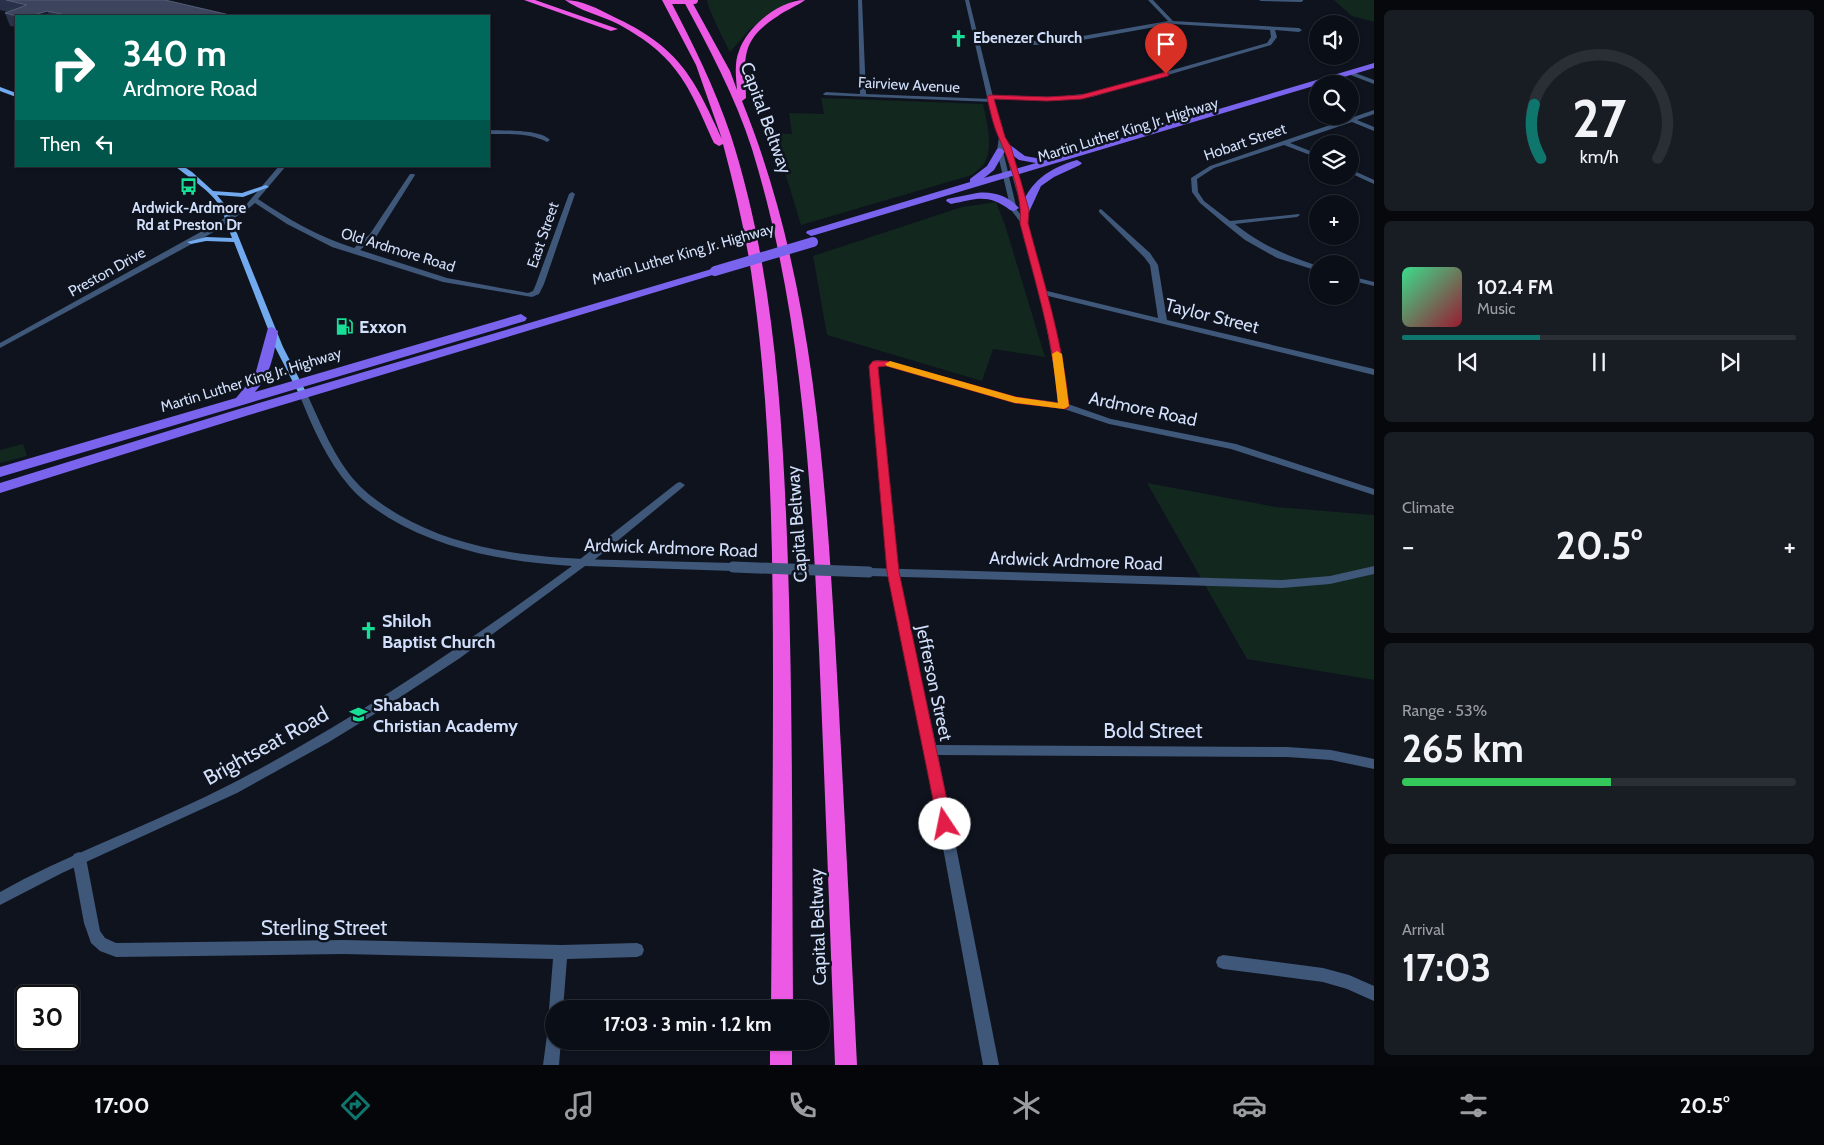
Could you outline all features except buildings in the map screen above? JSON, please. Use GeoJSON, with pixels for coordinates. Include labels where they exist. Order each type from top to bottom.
{"type":"FeatureCollection","features":[{"type":"Feature","properties":{"kind":"highway"},"geometry":{"type":"LineString","coordinates":[[528,0],[631,36],[657,51],[685,75]]}},
{"type":"Feature","properties":{"kind":"highway"},"geometry":{"type":"LineString","coordinates":[[569,0],[618,22],[649,41],[671,58],[685,75],[701,103],[742,200]]}},
{"type":"Feature","properties":{"kind":"highway"},"geometry":{"type":"LineString","coordinates":[[668,0],[694,0]]}},
{"type":"Feature","properties":{"kind":"highway","name":"Capital Beltway"},"geometry":{"type":"LineString","coordinates":[[668,0],[711,94],[734,165],[758,288],[766,349],[779,529],[782,730],[782,1000]]}},
{"type":"Feature","properties":{"kind":"highway","name":"Capital Beltway"},"geometry":{"type":"LineString","coordinates":[[687,0],[708,36],[742,107],[780,234],[799,330],[807,384],[821,526],[832,730],[846,1065]]}},
{"type":"Feature","properties":{"kind":"highway"},"geometry":{"type":"LineString","coordinates":[[742,107],[740,61],[745,46],[761,25],[778,12],[801,0]]}},
{"type":"Feature","properties":{"kind":"highway"},"geometry":{"type":"LineString","coordinates":[[781,1065],[782,1050]]}},
{"type":"Feature","properties":{"kind":"main road","name":"Martin Luther King Jr. Highway"},"geometry":{"type":"LineString","coordinates":[[1011,178],[1060,159],[1374,66]]}},
{"type":"Feature","properties":{"kind":"main road"},"geometry":{"type":"LineString","coordinates":[[1361,77],[1374,73]]}},
{"type":"Feature","properties":{"kind":"main road"},"geometry":{"type":"LineString","coordinates":[[0,89],[15,95]]}},
{"type":"Feature","properties":{"kind":"main road","name":"Martin Luther King Jr. Highway"},"geometry":{"type":"LineString","coordinates":[[0,488],[300,388],[715,267],[1011,178],[1077,163],[1309,93]]}},
{"type":"Feature","properties":{"kind":"main road"},"geometry":{"type":"LineString","coordinates":[[946,197],[982,176],[991,168],[1004,149],[1029,160],[1060,159]]}},
{"type":"Feature","properties":{"kind":"main road"},"geometry":{"type":"LineString","coordinates":[[1025,210],[1031,192],[1039,182],[1077,163]]}},
{"type":"Feature","properties":{"kind":"main road","name":"Ardwick Ardmore Road"},"geometry":{"type":"LineString","coordinates":[[180,167],[190,173],[223,206],[272,331],[300,388]]}},
{"type":"Feature","properties":{"kind":"main road"},"geometry":{"type":"LineString","coordinates":[[212,193],[243,195],[266,187]]}},
{"type":"Feature","properties":{"kind":"main road"},"geometry":{"type":"LineString","coordinates":[[946,197],[993,196],[1004,199],[1014,208]]}},
{"type":"Feature","properties":{"kind":"main road"},"geometry":{"type":"LineString","coordinates":[[191,242],[206,239],[235,240]]}},
{"type":"Feature","properties":{"kind":"main road"},"geometry":{"type":"LineString","coordinates":[[237,400],[258,383],[264,373],[272,331]]}},
{"type":"Feature","properties":{"kind":"main road","name":"Martin Luther King Jr. Highway"},"geometry":{"type":"LineString","coordinates":[[0,472],[237,400],[300,388]]}},
{"type":"Feature","properties":{"kind":"street"},"geometry":{"type":"LineString","coordinates":[[860,0],[863,96]]}},
{"type":"Feature","properties":{"kind":"street"},"geometry":{"type":"LineString","coordinates":[[967,0],[990,99],[1002,137],[1011,178],[1014,208],[1024,223],[1043,292],[1061,376],[1064,406]]}},
{"type":"Feature","properties":{"kind":"street"},"geometry":{"type":"LineString","coordinates":[[1150,0],[1172,22]]}},
{"type":"Feature","properties":{"kind":"street"},"geometry":{"type":"LineString","coordinates":[[1261,0],[1301,1]]}},
{"type":"Feature","properties":{"kind":"street"},"geometry":{"type":"LineString","coordinates":[[976,40],[1031,43],[1060,42],[1172,22],[1298,30]]}},
{"type":"Feature","properties":{"kind":"street","name":"Fairview Avenue"},"geometry":{"type":"LineString","coordinates":[[826,94],[990,99],[1064,99],[1101,93],[1268,44],[1274,37],[1272,29]]}},
{"type":"Feature","properties":{"kind":"street"},"geometry":{"type":"LineString","coordinates":[[1350,73],[1374,82]]}},
{"type":"Feature","properties":{"kind":"street","name":"Hobart Street"},"geometry":{"type":"LineString","coordinates":[[1359,117],[1374,112]]}},
{"type":"Feature","properties":{"kind":"street"},"geometry":{"type":"LineString","coordinates":[[1359,122],[1374,129]]}},
{"type":"Feature","properties":{"kind":"street","name":"Hobart Street"},"geometry":{"type":"LineString","coordinates":[[1309,266],[1269,251],[1227,222],[1198,197],[1194,188],[1194,178],[1212,167],[1334,125]]}},
{"type":"Feature","properties":{"kind":"street"},"geometry":{"type":"LineString","coordinates":[[490,132],[533,134],[544,137],[547,140]]}},
{"type":"Feature","properties":{"kind":"street"},"geometry":{"type":"LineString","coordinates":[[1285,143],[1309,152]]}},
{"type":"Feature","properties":{"kind":"street","name":"Preston Drive"},"geometry":{"type":"LineString","coordinates":[[0,346],[191,242],[227,220],[247,207],[282,167]]}},
{"type":"Feature","properties":{"kind":"street"},"geometry":{"type":"LineString","coordinates":[[355,251],[373,236],[412,174]]}},
{"type":"Feature","properties":{"kind":"street"},"geometry":{"type":"LineString","coordinates":[[1359,175],[1374,182]]}},
{"type":"Feature","properties":{"kind":"street"},"geometry":{"type":"LineString","coordinates":[[1011,178],[1025,210],[1024,223]]}},
{"type":"Feature","properties":{"kind":"street","name":"East Street"},"geometry":{"type":"LineString","coordinates":[[540,284],[572,194]]}},
{"type":"Feature","properties":{"kind":"street","name":"Old Ardmore Road"},"geometry":{"type":"LineString","coordinates":[[254,200],[289,223],[335,245],[446,280],[529,295],[536,292],[540,284]]}},
{"type":"Feature","properties":{"kind":"street"},"geometry":{"type":"LineString","coordinates":[[1101,211],[1147,255],[1154,266],[1163,321]]}},
{"type":"Feature","properties":{"kind":"street"},"geometry":{"type":"LineString","coordinates":[[1227,222],[1297,216]]}},
{"type":"Feature","properties":{"kind":"street"},"geometry":{"type":"LineString","coordinates":[[1359,280],[1374,284]]}},
{"type":"Feature","properties":{"kind":"street","name":"Taylor Street"},"geometry":{"type":"LineString","coordinates":[[1043,292],[1374,372]]}},
{"type":"Feature","properties":{"kind":"street","name":"Ardmore Road"},"geometry":{"type":"LineString","coordinates":[[874,364],[883,363],[896,366],[1015,400],[1064,406],[1109,421],[1233,446],[1374,492]]}},
{"type":"Feature","properties":{"kind":"street","name":"Jefferson Street"},"geometry":{"type":"LineString","coordinates":[[874,364],[893,572],[931,750],[991,1065]]}},
{"type":"Feature","properties":{"kind":"street","name":"Ardwick Ardmore Road"},"geometry":{"type":"LineString","coordinates":[[300,388],[323,437],[350,481],[371,501],[394,517],[444,540],[483,552],[523,558],[583,563],[1097,580],[1282,584],[1330,580],[1374,570]]}},
{"type":"Feature","properties":{"kind":"street","name":"Brightseat Road"},"geometry":{"type":"LineString","coordinates":[[0,899],[79,858],[232,789],[346,725],[462,652],[583,563],[680,485]]}},
{"type":"Feature","properties":{"kind":"street","name":"Bold Street"},"geometry":{"type":"LineString","coordinates":[[931,750],[1287,752],[1330,755],[1374,764]]}},
{"type":"Feature","properties":{"kind":"street","name":"Sterling Street"},"geometry":{"type":"LineString","coordinates":[[79,858],[96,938],[106,947],[116,950],[344,947],[561,952],[637,950]]}},
{"type":"Feature","properties":{"kind":"street"},"geometry":{"type":"LineString","coordinates":[[557,1000],[561,952]]}},
{"type":"Feature","properties":{"kind":"street"},"geometry":{"type":"LineString","coordinates":[[1222,962],[1335,977],[1374,994]]}},
{"type":"Feature","properties":{"kind":"street"},"geometry":{"type":"LineString","coordinates":[[551,1065],[552,1050]]}},
{"type":"Feature","properties":{"kind":"green space"},"geometry":{"type":"Polygon","coordinates":[[[707,0],[794,0],[751,28],[730,52],[707,0]]]}},
{"type":"Feature","properties":{"kind":"green space"},"geometry":{"type":"Polygon","coordinates":[[[1334,0],[1374,0],[1374,22],[1359,18],[1359,15],[1351,15],[1334,0]]]}},
{"type":"Feature","properties":{"kind":"green space"},"geometry":{"type":"Polygon","coordinates":[[[821,98],[983,104],[989,134],[987,157],[984,164],[972,175],[801,225],[773,133],[792,134],[789,113],[824,114],[821,98]]]}},
{"type":"Feature","properties":{"kind":"green space"},"geometry":{"type":"Polygon","coordinates":[[[996,202],[1005,225],[1045,357],[993,349],[982,381],[827,335],[813,256],[962,207],[996,202]]]}},
{"type":"Feature","properties":{"kind":"green space"},"geometry":{"type":"Polygon","coordinates":[[[23,444],[27,456],[0,463],[0,450],[23,444]]]}},
{"type":"Feature","properties":{"kind":"green space"},"geometry":{"type":"Polygon","coordinates":[[[1147,483],[1276,507],[1374,515],[1374,680],[1247,659],[1147,483]]]}},
{"type":"Feature","properties":{"kind":"slow traffic"},"geometry":{"type":"LineString","coordinates":[[890,364],[1015,400],[1064,406],[1057,354]]}},
{"type":"Feature","properties":{"kind":"place","name":"Ebenezer Church"},"geometry":{"type":"Point","coordinates":[959,38]}},
{"type":"Feature","properties":{"kind":"place","name":"Ardwick-Ardmore Rd at Preston Dr"},"geometry":{"type":"Point","coordinates":[189,187]}},
{"type":"Feature","properties":{"kind":"place","name":"Exxon"},"geometry":{"type":"Point","coordinates":[345,327]}},
{"type":"Feature","properties":{"kind":"place","name":"Shiloh Baptist Church"},"geometry":{"type":"Point","coordinates":[368,631]}},
{"type":"Feature","properties":{"kind":"place","name":"Shabach Christian Academy"},"geometry":{"type":"Point","coordinates":[359,715]}},
{"type":"Feature","properties":{"kind":"route"},"geometry":{"type":"LineString","coordinates":[[945,824],[893,572],[880,448],[874,364],[887,364],[1015,400],[1064,406],[1061,376],[1046,302],[1024,223],[1025,210],[990,97],[1047,99],[1082,97],[1166,74]]}}]}
